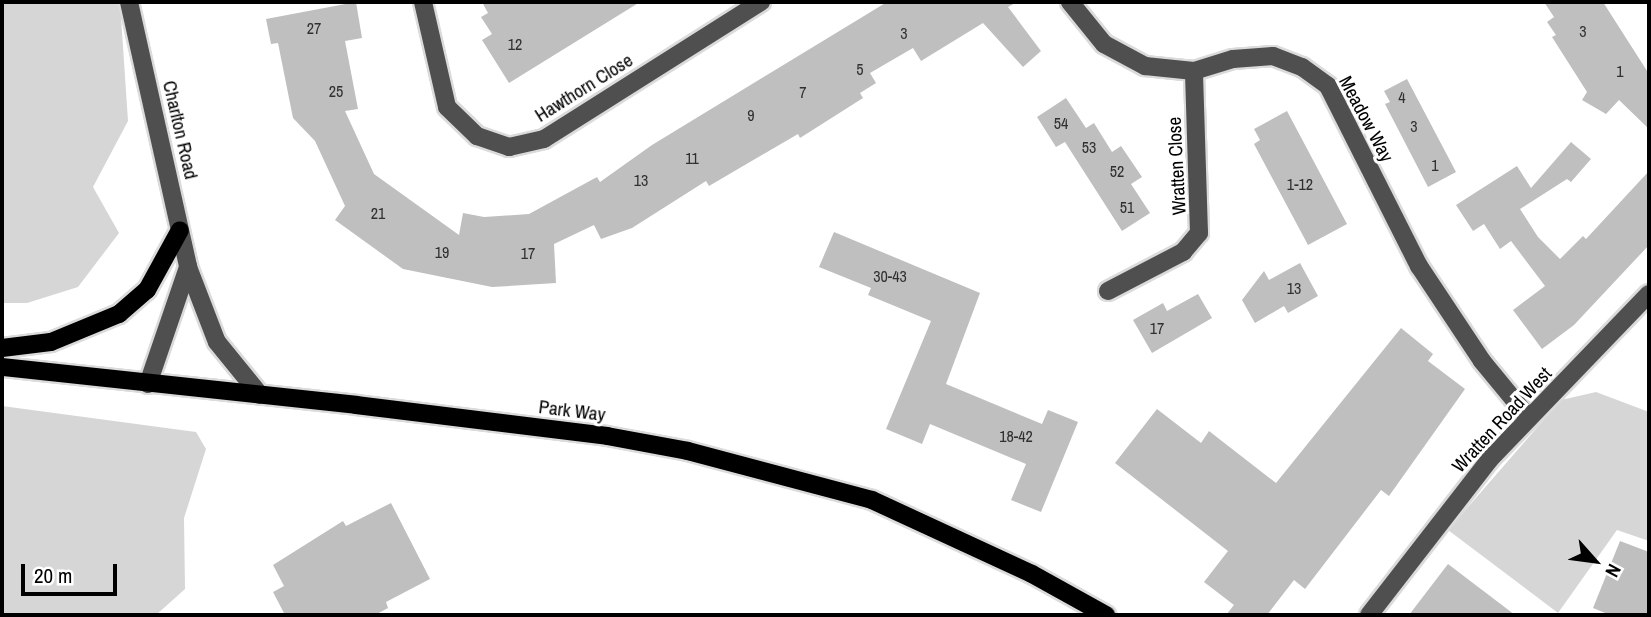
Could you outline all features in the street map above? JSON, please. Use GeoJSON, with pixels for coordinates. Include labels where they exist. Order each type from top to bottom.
{"type":"FeatureCollection","features":[{"type":"Feature","properties":{"kind":"main road"},"geometry":{"type":"LineString","coordinates":[[2,348],[62,338],[119,314],[147,290],[180,230]]}},
{"type":"Feature","properties":{"kind":"main road","name":"Park Way"},"geometry":{"type":"LineString","coordinates":[[2,368],[607,436],[688,452],[872,500],[1032,574],[1106,615]]}},
{"type":"Feature","properties":{"kind":"street","name":"Charlton Road"},"geometry":{"type":"LineString","coordinates":[[128,2],[188,267],[217,342],[260,395]]}},
{"type":"Feature","properties":{"kind":"street","name":"Hawthorn Close"},"geometry":{"type":"LineString","coordinates":[[423,2],[447,107],[477,136],[509,147],[544,139],[761,2]]}},
{"type":"Feature","properties":{"kind":"street","name":"Meadow Way"},"geometry":{"type":"LineString","coordinates":[[1070,2],[1116,54],[1164,71],[1194,71],[1233,59],[1273,57],[1302,67],[1328,86],[1419,266],[1482,361],[1529,418]]}},
{"type":"Feature","properties":{"kind":"street","name":"Wratten Close"},"geometry":{"type":"LineString","coordinates":[[1108,291],[1183,252],[1199,233],[1194,71]]}},
{"type":"Feature","properties":{"kind":"street"},"geometry":{"type":"LineString","coordinates":[[148,384],[188,267]]}},
{"type":"Feature","properties":{"kind":"street","name":"Wratten Road West"},"geometry":{"type":"LineString","coordinates":[[1369,615],[1490,459],[1649,294]]}},
{"type":"Feature","properties":{"kind":"shaded area"},"geometry":{"type":"Polygon","coordinates":[[[2,2],[120,2],[128,121],[93,187],[119,233],[78,287],[27,303],[2,303],[2,2]]]}},
{"type":"Feature","properties":{"kind":"shaded area"},"geometry":{"type":"Polygon","coordinates":[[[1596,392],[1649,412],[1649,541],[1617,530],[1558,613],[1448,530],[1561,400],[1596,392]]]}},
{"type":"Feature","properties":{"kind":"shaded area"},"geometry":{"type":"Polygon","coordinates":[[[2,406],[196,432],[206,449],[184,518],[185,589],[156,615],[2,615],[2,406]]]}},
{"type":"Feature","properties":{"kind":"building"},"geometry":{"type":"Polygon","coordinates":[[[356,2],[362,38],[345,41],[358,109],[345,111],[374,174],[459,235],[463,213],[484,217],[529,214],[597,177],[600,182],[652,145],[887,2],[1017,2],[1008,7],[1041,51],[1023,67],[983,23],[921,61],[913,48],[870,73],[876,83],[860,93],[863,98],[800,138],[798,134],[709,186],[706,181],[632,228],[601,239],[594,225],[554,244],[556,283],[492,287],[403,269],[335,220],[345,206],[315,141],[293,118],[278,43],[271,44],[266,19],[356,2]]]}},
{"type":"Feature","properties":{"kind":"building"},"geometry":{"type":"Polygon","coordinates":[[[482,2],[640,2],[509,83],[482,40],[492,34],[481,17],[488,13],[482,2]]]}},
{"type":"Feature","properties":{"kind":"building"},"geometry":{"type":"Polygon","coordinates":[[[1544,2],[1603,2],[1649,74],[1649,129],[1619,100],[1606,114],[1582,100],[1587,92],[1552,37],[1556,35],[1547,22],[1554,17],[1544,2]]]}},
{"type":"Feature","properties":{"kind":"building"},"geometry":{"type":"Polygon","coordinates":[[[1407,79],[1456,172],[1428,187],[1385,104],[1390,102],[1384,91],[1407,79]]]}},
{"type":"Feature","properties":{"kind":"building"},"geometry":{"type":"Polygon","coordinates":[[[1066,98],[1086,128],[1094,123],[1112,152],[1121,146],[1142,177],[1131,184],[1150,213],[1122,231],[1065,142],[1056,147],[1037,117],[1066,98]]]}},
{"type":"Feature","properties":{"kind":"building"},"geometry":{"type":"Polygon","coordinates":[[[1287,111],[1347,224],[1308,245],[1254,144],[1260,140],[1254,129],[1287,111]]]}},
{"type":"Feature","properties":{"kind":"building"},"geometry":{"type":"Polygon","coordinates":[[[1571,142],[1591,159],[1571,182],[1567,179],[1520,209],[1538,237],[1560,259],[1583,236],[1586,239],[1649,171],[1649,245],[1574,325],[1542,349],[1513,310],[1545,286],[1511,241],[1500,249],[1484,224],[1473,231],[1456,205],[1517,166],[1531,188],[1571,142]]]}},
{"type":"Feature","properties":{"kind":"building"},"geometry":{"type":"Polygon","coordinates":[[[834,232],[980,293],[946,384],[1042,424],[1048,410],[1078,422],[1041,512],[1011,500],[1026,464],[930,424],[922,444],[886,429],[931,321],[868,295],[871,288],[819,267],[834,232]]]}},
{"type":"Feature","properties":{"kind":"building"},"geometry":{"type":"Polygon","coordinates":[[[1300,263],[1318,296],[1288,313],[1284,306],[1255,323],[1242,300],[1264,271],[1269,280],[1300,263]]]}},
{"type":"Feature","properties":{"kind":"building"},"geometry":{"type":"Polygon","coordinates":[[[1198,294],[1212,318],[1152,353],[1133,320],[1163,303],[1167,311],[1198,294]]]}},
{"type":"Feature","properties":{"kind":"building"},"geometry":{"type":"Polygon","coordinates":[[[1401,328],[1433,354],[1428,361],[1465,389],[1389,496],[1381,490],[1305,589],[1294,580],[1267,615],[1226,615],[1234,605],[1204,582],[1228,551],[1115,463],[1157,409],[1201,443],[1209,431],[1276,483],[1401,328]]]}},
{"type":"Feature","properties":{"kind":"building"},"geometry":{"type":"Polygon","coordinates":[[[391,503],[430,579],[386,602],[388,608],[375,615],[285,615],[273,592],[284,586],[273,565],[343,521],[346,526],[391,503]]]}},
{"type":"Feature","properties":{"kind":"building"},"geometry":{"type":"Polygon","coordinates":[[[1620,541],[1649,552],[1649,615],[1610,615],[1593,608],[1620,541]]]}},
{"type":"Feature","properties":{"kind":"building"},"geometry":{"type":"Polygon","coordinates":[[[1448,564],[1515,615],[1409,615],[1448,564]]]}}]}
